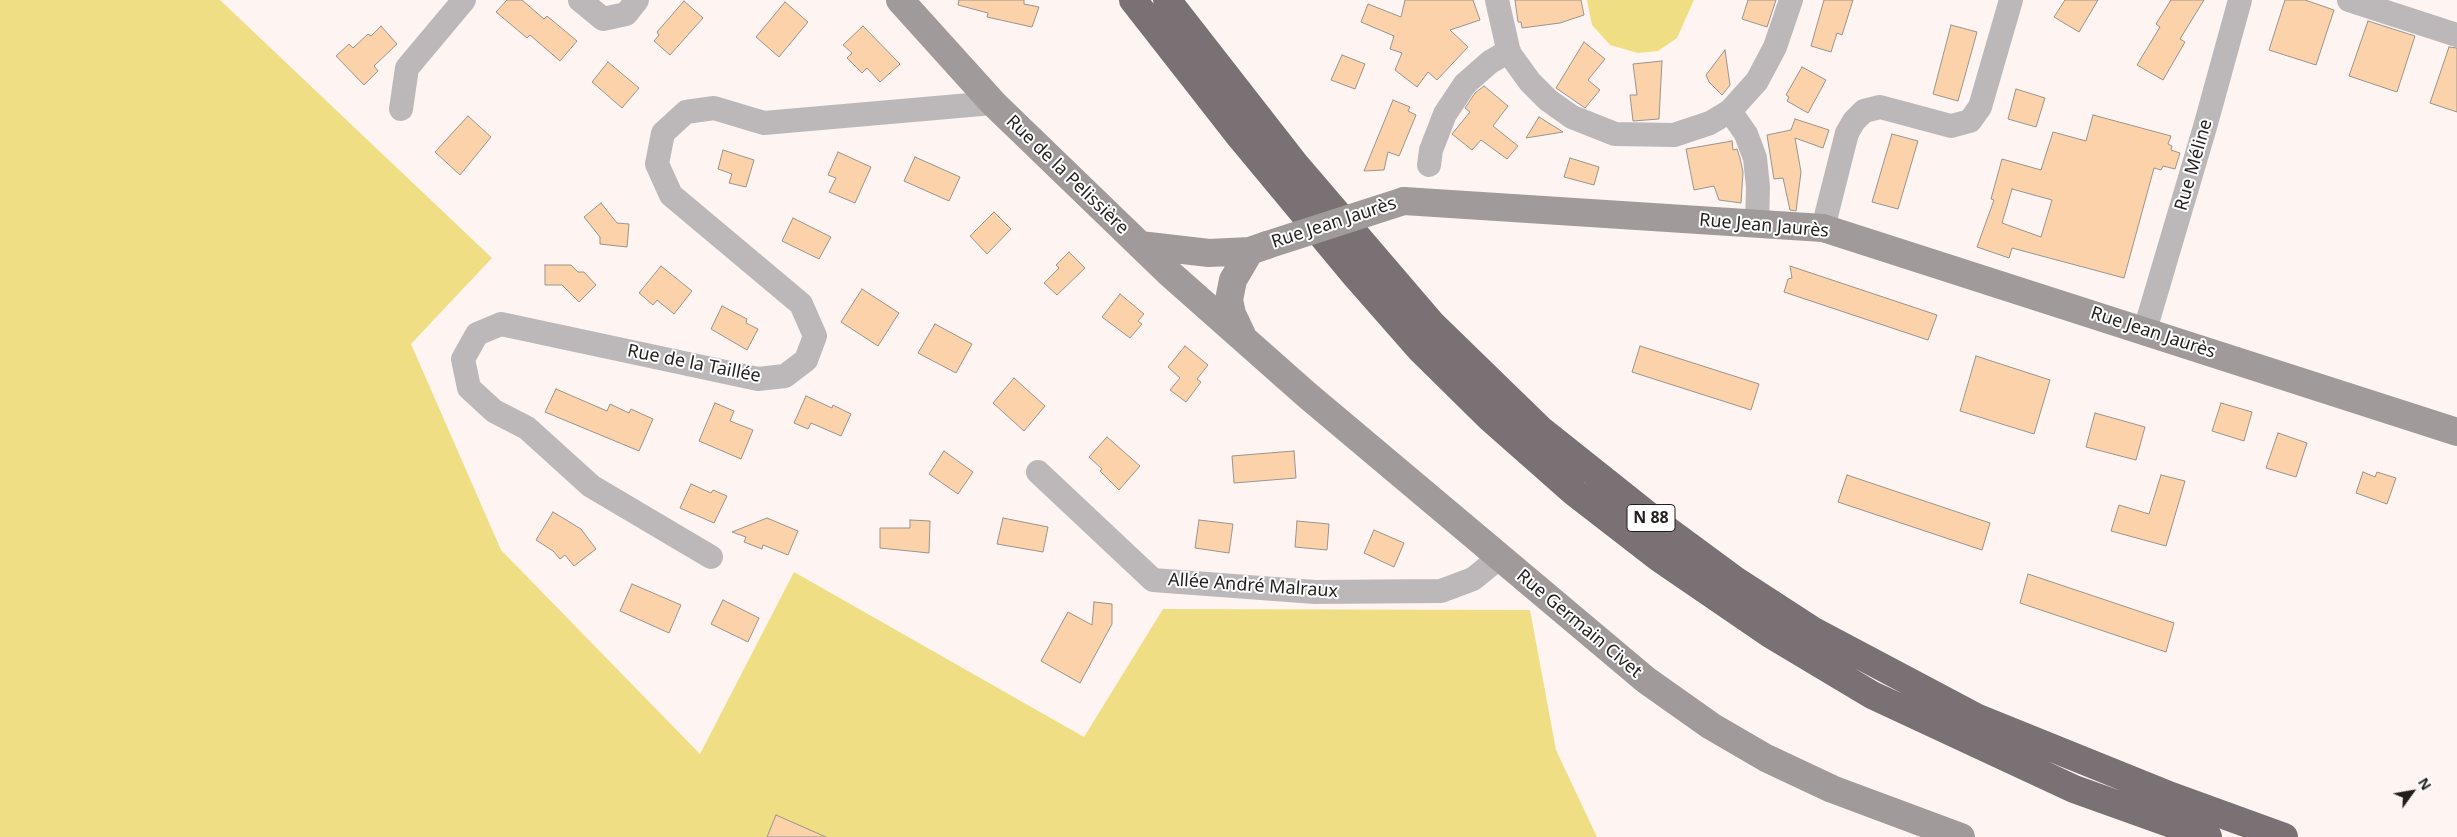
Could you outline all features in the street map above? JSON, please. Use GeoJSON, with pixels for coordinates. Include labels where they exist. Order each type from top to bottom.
{"type":"FeatureCollection","features":[{"type":"Feature","properties":{"kind":"highway","name":"N 88"},"geometry":{"type":"LineString","coordinates":[[1133,0],[1237,133],[1355,275],[1414,342],[1490,418],[1575,493],[1659,558],[1770,634],[1872,695],[2074,789],[2208,837]]}},
{"type":"Feature","properties":{"kind":"highway","name":"N 88"},"geometry":{"type":"LineString","coordinates":[[1167,0],[1294,164],[1432,324],[1541,430],[1659,524],[1735,580],[1812,630],[1978,718],[2171,796],[2284,837]]}},
{"type":"Feature","properties":{"kind":"street"},"geometry":{"type":"LineString","coordinates":[[400,109],[407,68],[464,0]]}},
{"type":"Feature","properties":{"kind":"street"},"geometry":{"type":"LineString","coordinates":[[580,0],[603,19],[626,14],[637,0]]}},
{"type":"Feature","properties":{"kind":"street","name":"Rue de la Pelissière"},"geometry":{"type":"LineString","coordinates":[[900,0],[993,103],[1140,245],[1244,339]]}},
{"type":"Feature","properties":{"kind":"street"},"geometry":{"type":"LineString","coordinates":[[1497,0],[1509,51],[1530,82],[1548,100],[1572,117],[1604,131],[1615,134],[1674,135],[1710,123],[1730,111],[1757,81],[1771,56],[1791,0]]}},
{"type":"Feature","properties":{"kind":"street"},"geometry":{"type":"LineString","coordinates":[[1823,228],[1847,133],[1854,120],[1864,112],[1880,107],[1951,126],[1970,121],[1980,107],[2011,0]]}},
{"type":"Feature","properties":{"kind":"street","name":"Rue Méline"},"geometry":{"type":"LineString","coordinates":[[2144,330],[2206,126],[2240,0]]}},
{"type":"Feature","properties":{"kind":"street"},"geometry":{"type":"LineString","coordinates":[[2349,0],[2457,35]]}},
{"type":"Feature","properties":{"kind":"street"},"geometry":{"type":"LineString","coordinates":[[1428,165],[1431,150],[1445,114],[1464,84],[1490,62],[1509,51]]}},
{"type":"Feature","properties":{"kind":"street","name":"Rue de la Taillée"},"geometry":{"type":"LineString","coordinates":[[711,557],[591,486],[527,428],[494,411],[475,394],[469,388],[463,358],[477,334],[501,324],[758,379],[785,376],[806,360],[815,336],[801,304],[670,195],[657,164],[663,133],[686,112],[714,108],[764,123],[993,103]]}},
{"type":"Feature","properties":{"kind":"street"},"geometry":{"type":"LineString","coordinates":[[1730,111],[1746,134],[1755,158],[1758,187],[1756,225]]}},
{"type":"Feature","properties":{"kind":"street","name":"Rue Jean Jaurès"},"geometry":{"type":"LineString","coordinates":[[1140,245],[1209,253],[1258,248],[1404,200],[1823,228],[2457,432]]}},
{"type":"Feature","properties":{"kind":"street"},"geometry":{"type":"LineString","coordinates":[[1244,339],[1232,314],[1229,300],[1233,280],[1258,248]]}},
{"type":"Feature","properties":{"kind":"street","name":"Rue Germain Civet"},"geometry":{"type":"LineString","coordinates":[[1244,339],[1499,558],[1646,680],[1711,726],[1766,758],[1832,789],[1961,837]]}},
{"type":"Feature","properties":{"kind":"street","name":"Allée André Malraux"},"geometry":{"type":"LineString","coordinates":[[1038,472],[1153,580],[1315,592],[1441,591],[1472,579],[1499,558]]}},
{"type":"Feature","properties":{"kind":"shaded area"},"geometry":{"type":"Polygon","coordinates":[[[0,0],[220,0],[492,258],[411,344],[501,550],[700,754],[794,572],[1084,737],[1163,609],[1530,610],[1556,750],[1597,837],[0,837],[0,0]]]}},
{"type":"Feature","properties":{"kind":"shaded area"},"geometry":{"type":"Polygon","coordinates":[[[1587,0],[1694,0],[1677,38],[1658,51],[1638,53],[1610,45],[1592,25],[1587,0]]]}},
{"type":"Feature","properties":{"kind":"building"},"geometry":{"type":"Polygon","coordinates":[[[507,0],[522,0],[544,19],[547,16],[577,41],[560,61],[530,35],[527,38],[496,12],[507,0]]]}},
{"type":"Feature","properties":{"kind":"building"},"geometry":{"type":"Polygon","coordinates":[[[959,0],[1024,0],[1024,4],[1039,7],[1032,27],[987,17],[988,13],[958,5],[959,0]]]}},
{"type":"Feature","properties":{"kind":"building"},"geometry":{"type":"Polygon","coordinates":[[[1405,0],[1473,0],[1480,20],[1450,30],[1468,47],[1437,80],[1428,72],[1417,87],[1395,70],[1402,53],[1390,49],[1394,36],[1361,22],[1368,4],[1401,17],[1405,0]]]}},
{"type":"Feature","properties":{"kind":"building"},"geometry":{"type":"Polygon","coordinates":[[[1515,0],[1581,0],[1584,15],[1560,23],[1522,28],[1521,22],[1518,22],[1515,0]]]}},
{"type":"Feature","properties":{"kind":"building"},"geometry":{"type":"Polygon","coordinates":[[[1748,0],[1776,0],[1767,27],[1742,19],[1748,0]]]}},
{"type":"Feature","properties":{"kind":"building"},"geometry":{"type":"Polygon","coordinates":[[[1824,0],[1853,0],[1842,35],[1837,33],[1831,52],[1811,46],[1824,0]]]}},
{"type":"Feature","properties":{"kind":"building"},"geometry":{"type":"Polygon","coordinates":[[[2065,0],[2098,0],[2079,32],[2054,17],[2065,0]]]}},
{"type":"Feature","properties":{"kind":"building"},"geometry":{"type":"Polygon","coordinates":[[[2171,0],[2204,0],[2180,39],[2185,42],[2163,80],[2137,65],[2160,27],[2156,24],[2171,0]]]}},
{"type":"Feature","properties":{"kind":"building"},"geometry":{"type":"Polygon","coordinates":[[[2285,0],[2305,0],[2334,10],[2316,65],[2269,50],[2285,0]]]}},
{"type":"Feature","properties":{"kind":"building"},"geometry":{"type":"Polygon","coordinates":[[[684,1],[703,18],[670,55],[654,41],[659,35],[657,32],[684,1]]]}},
{"type":"Feature","properties":{"kind":"building"},"geometry":{"type":"Polygon","coordinates":[[[785,2],[808,22],[779,57],[756,37],[785,2]]]}},
{"type":"Feature","properties":{"kind":"building"},"geometry":{"type":"Polygon","coordinates":[[[2368,21],[2415,36],[2397,92],[2349,76],[2368,21]]]}},
{"type":"Feature","properties":{"kind":"building"},"geometry":{"type":"Polygon","coordinates":[[[1951,25],[1977,32],[1958,101],[1933,94],[1951,25]]]}},
{"type":"Feature","properties":{"kind":"building"},"geometry":{"type":"Polygon","coordinates":[[[381,26],[397,44],[374,66],[378,71],[364,85],[336,56],[349,44],[353,48],[368,34],[371,36],[381,26]]]}},
{"type":"Feature","properties":{"kind":"building"},"geometry":{"type":"Polygon","coordinates":[[[863,26],[900,64],[880,82],[867,68],[862,73],[847,58],[852,53],[843,45],[863,26]]]}},
{"type":"Feature","properties":{"kind":"building"},"geometry":{"type":"Polygon","coordinates":[[[1584,42],[1605,59],[1588,80],[1600,90],[1585,108],[1556,88],[1584,42]]]}},
{"type":"Feature","properties":{"kind":"building"},"geometry":{"type":"Polygon","coordinates":[[[2449,47],[2457,48],[2457,112],[2430,103],[2449,47]]]}},
{"type":"Feature","properties":{"kind":"building"},"geometry":{"type":"Polygon","coordinates":[[[1725,50],[1730,85],[1722,95],[1709,82],[1706,75],[1725,50]]]}},
{"type":"Feature","properties":{"kind":"building"},"geometry":{"type":"Polygon","coordinates":[[[1342,55],[1365,64],[1355,89],[1331,80],[1342,55]]]}},
{"type":"Feature","properties":{"kind":"building"},"geometry":{"type":"Polygon","coordinates":[[[1662,61],[1659,119],[1633,121],[1630,95],[1637,95],[1633,64],[1662,61]]]}},
{"type":"Feature","properties":{"kind":"building"},"geometry":{"type":"Polygon","coordinates":[[[608,62],[639,88],[622,108],[592,82],[608,62]]]}},
{"type":"Feature","properties":{"kind":"building"},"geometry":{"type":"Polygon","coordinates":[[[1802,67],[1826,80],[1808,113],[1787,101],[1789,97],[1786,95],[1802,67]]]}},
{"type":"Feature","properties":{"kind":"building"},"geometry":{"type":"Polygon","coordinates":[[[1484,86],[1508,106],[1493,126],[1518,146],[1507,159],[1481,140],[1472,150],[1452,134],[1470,112],[1465,108],[1475,93],[1484,86]]]}},
{"type":"Feature","properties":{"kind":"building"},"geometry":{"type":"Polygon","coordinates":[[[2016,89],[2045,98],[2036,127],[2008,119],[2016,89]]]}},
{"type":"Feature","properties":{"kind":"building"},"geometry":{"type":"Polygon","coordinates":[[[1393,100],[1410,107],[1408,111],[1416,115],[1399,156],[1388,152],[1384,170],[1364,171],[1393,100]]]}},
{"type":"Feature","properties":{"kind":"building"},"geometry":{"type":"Polygon","coordinates":[[[2093,115],[2171,136],[2168,144],[2172,146],[2171,150],[2180,153],[2175,169],[2163,166],[2161,170],[2154,168],[2124,278],[2012,248],[2009,258],[1977,247],[1994,200],[1991,199],[2002,159],[2041,170],[2053,132],[2086,141],[2093,115]],[[2012,189],[2002,223],[2041,237],[2052,200],[2012,189]]]}},
{"type":"Feature","properties":{"kind":"building"},"geometry":{"type":"Polygon","coordinates":[[[468,116],[491,137],[460,175],[435,152],[468,116]]]}},
{"type":"Feature","properties":{"kind":"building"},"geometry":{"type":"Polygon","coordinates":[[[1539,117],[1563,132],[1526,138],[1539,117]]]}},
{"type":"Feature","properties":{"kind":"building"},"geometry":{"type":"Polygon","coordinates":[[[1795,119],[1829,130],[1823,148],[1795,138],[1801,172],[1796,211],[1790,210],[1783,178],[1774,179],[1767,135],[1791,130],[1795,119]]]}},
{"type":"Feature","properties":{"kind":"building"},"geometry":{"type":"Polygon","coordinates":[[[1892,134],[1918,141],[1898,209],[1872,202],[1892,134]]]}},
{"type":"Feature","properties":{"kind":"building"},"geometry":{"type":"Polygon","coordinates":[[[1732,141],[1733,150],[1737,149],[1743,172],[1741,203],[1719,200],[1714,186],[1694,190],[1686,149],[1732,141]]]}},
{"type":"Feature","properties":{"kind":"building"},"geometry":{"type":"Polygon","coordinates":[[[723,150],[754,160],[746,187],[729,183],[732,174],[718,169],[723,150]]]}},
{"type":"Feature","properties":{"kind":"building"},"geometry":{"type":"Polygon","coordinates":[[[838,152],[871,167],[855,203],[829,192],[836,178],[828,175],[838,152]]]}},
{"type":"Feature","properties":{"kind":"building"},"geometry":{"type":"Polygon","coordinates":[[[915,157],[960,177],[949,201],[904,181],[915,157]]]}},
{"type":"Feature","properties":{"kind":"building"},"geometry":{"type":"Polygon","coordinates":[[[1570,158],[1599,167],[1594,185],[1564,177],[1570,158]]]}},
{"type":"Feature","properties":{"kind":"building"},"geometry":{"type":"Polygon","coordinates":[[[601,203],[617,223],[629,224],[627,247],[600,244],[600,237],[584,217],[601,203]]]}},
{"type":"Feature","properties":{"kind":"building"},"geometry":{"type":"Polygon","coordinates":[[[994,212],[1011,229],[987,254],[970,236],[994,212]]]}},
{"type":"Feature","properties":{"kind":"building"},"geometry":{"type":"Polygon","coordinates":[[[793,218],[831,237],[819,259],[782,241],[793,218]]]}},
{"type":"Feature","properties":{"kind":"building"},"geometry":{"type":"Polygon","coordinates":[[[1069,252],[1085,268],[1057,295],[1044,283],[1059,268],[1056,265],[1069,252]]]}},
{"type":"Feature","properties":{"kind":"building"},"geometry":{"type":"Polygon","coordinates":[[[545,265],[571,265],[578,272],[584,272],[596,285],[579,302],[562,285],[545,285],[545,265]]]}},
{"type":"Feature","properties":{"kind":"building"},"geometry":{"type":"Polygon","coordinates":[[[661,266],[692,291],[674,314],[657,300],[653,305],[639,293],[661,266]]]}},
{"type":"Feature","properties":{"kind":"building"},"geometry":{"type":"Polygon","coordinates":[[[1790,266],[1937,315],[1928,340],[1784,292],[1788,279],[1792,278],[1790,266]]]}},
{"type":"Feature","properties":{"kind":"building"},"geometry":{"type":"Polygon","coordinates":[[[862,289],[899,313],[878,346],[841,322],[862,289]]]}},
{"type":"Feature","properties":{"kind":"building"},"geometry":{"type":"Polygon","coordinates":[[[1120,294],[1144,314],[1138,321],[1142,324],[1130,338],[1102,317],[1120,294]]]}},
{"type":"Feature","properties":{"kind":"building"},"geometry":{"type":"Polygon","coordinates":[[[722,306],[747,319],[746,323],[758,329],[747,350],[711,329],[722,306]]]}},
{"type":"Feature","properties":{"kind":"building"},"geometry":{"type":"Polygon","coordinates":[[[935,324],[972,344],[956,373],[918,353],[935,324]]]}},
{"type":"Feature","properties":{"kind":"building"},"geometry":{"type":"Polygon","coordinates":[[[1185,346],[1208,365],[1197,379],[1201,382],[1186,402],[1170,390],[1180,378],[1168,367],[1185,346]]]}},
{"type":"Feature","properties":{"kind":"building"},"geometry":{"type":"Polygon","coordinates":[[[1640,346],[1759,384],[1751,410],[1632,372],[1640,346]]]}},
{"type":"Feature","properties":{"kind":"building"},"geometry":{"type":"Polygon","coordinates":[[[1976,356],[2050,380],[2034,434],[1960,411],[1976,356]]]}},
{"type":"Feature","properties":{"kind":"building"},"geometry":{"type":"Polygon","coordinates":[[[1014,378],[1045,406],[1024,431],[993,403],[1014,378]]]}},
{"type":"Feature","properties":{"kind":"building"},"geometry":{"type":"Polygon","coordinates":[[[556,389],[607,411],[610,404],[629,413],[631,409],[653,419],[639,451],[545,412],[556,389]]]}},
{"type":"Feature","properties":{"kind":"building"},"geometry":{"type":"Polygon","coordinates":[[[806,396],[832,408],[833,405],[851,414],[841,436],[811,423],[808,429],[794,423],[806,396]]]}},
{"type":"Feature","properties":{"kind":"building"},"geometry":{"type":"Polygon","coordinates":[[[715,403],[734,411],[730,421],[753,430],[741,459],[699,441],[715,403]]]}},
{"type":"Feature","properties":{"kind":"building"},"geometry":{"type":"Polygon","coordinates":[[[2221,403],[2252,412],[2244,441],[2212,431],[2221,403]]]}},
{"type":"Feature","properties":{"kind":"building"},"geometry":{"type":"Polygon","coordinates":[[[2095,413],[2145,427],[2136,460],[2086,447],[2095,413]]]}},
{"type":"Feature","properties":{"kind":"building"},"geometry":{"type":"Polygon","coordinates":[[[2278,433],[2307,443],[2296,477],[2266,468],[2278,433]]]}},
{"type":"Feature","properties":{"kind":"building"},"geometry":{"type":"Polygon","coordinates":[[[1107,437],[1140,466],[1119,490],[1100,471],[1102,469],[1089,457],[1107,437]]]}},
{"type":"Feature","properties":{"kind":"building"},"geometry":{"type":"Polygon","coordinates":[[[944,451],[973,472],[958,494],[929,474],[944,451]]]}},
{"type":"Feature","properties":{"kind":"building"},"geometry":{"type":"Polygon","coordinates":[[[1294,451],[1296,478],[1234,483],[1232,456],[1294,451]]]}},
{"type":"Feature","properties":{"kind":"building"},"geometry":{"type":"Polygon","coordinates":[[[2363,472],[2375,477],[2377,472],[2396,478],[2387,504],[2356,493],[2363,472]]]}},
{"type":"Feature","properties":{"kind":"building"},"geometry":{"type":"Polygon","coordinates":[[[1847,475],[1990,523],[1982,550],[1838,502],[1847,475]]]}},
{"type":"Feature","properties":{"kind":"building"},"geometry":{"type":"Polygon","coordinates":[[[2161,475],[2185,481],[2166,546],[2111,531],[2119,505],[2149,514],[2161,475]]]}},
{"type":"Feature","properties":{"kind":"building"},"geometry":{"type":"Polygon","coordinates":[[[691,484],[711,493],[713,490],[727,496],[714,523],[680,508],[691,484]]]}},
{"type":"Feature","properties":{"kind":"building"},"geometry":{"type":"Polygon","coordinates":[[[553,512],[581,529],[596,549],[574,566],[565,555],[560,559],[553,551],[536,540],[553,512]]]}},
{"type":"Feature","properties":{"kind":"building"},"geometry":{"type":"Polygon","coordinates":[[[767,518],[798,531],[788,555],[763,545],[762,549],[744,542],[746,537],[732,532],[767,518]]]}},
{"type":"Feature","properties":{"kind":"building"},"geometry":{"type":"Polygon","coordinates":[[[1003,518],[1048,527],[1043,552],[997,544],[1003,518]]]}},
{"type":"Feature","properties":{"kind":"building"},"geometry":{"type":"Polygon","coordinates":[[[910,520],[930,521],[929,553],[880,548],[880,528],[910,528],[910,520]]]}},
{"type":"Feature","properties":{"kind":"building"},"geometry":{"type":"Polygon","coordinates":[[[1199,520],[1233,524],[1229,553],[1195,548],[1199,520]]]}},
{"type":"Feature","properties":{"kind":"building"},"geometry":{"type":"Polygon","coordinates":[[[1297,521],[1329,524],[1327,550],[1295,547],[1297,521]]]}},
{"type":"Feature","properties":{"kind":"building"},"geometry":{"type":"Polygon","coordinates":[[[1374,530],[1404,543],[1394,567],[1364,553],[1374,530]]]}},
{"type":"Feature","properties":{"kind":"building"},"geometry":{"type":"Polygon","coordinates":[[[2028,574],[2174,623],[2166,652],[2020,603],[2028,574]]]}},
{"type":"Feature","properties":{"kind":"building"},"geometry":{"type":"Polygon","coordinates":[[[632,584],[681,605],[669,633],[620,611],[632,584]]]}},
{"type":"Feature","properties":{"kind":"building"},"geometry":{"type":"Polygon","coordinates":[[[723,600],[759,618],[748,642],[711,624],[723,600]]]}},
{"type":"Feature","properties":{"kind":"building"},"geometry":{"type":"Polygon","coordinates":[[[1094,602],[1112,604],[1112,624],[1080,683],[1041,661],[1068,612],[1092,625],[1094,602]]]}},
{"type":"Feature","properties":{"kind":"building"},"geometry":{"type":"Polygon","coordinates":[[[776,815],[826,837],[767,837],[776,815]]]}}]}
